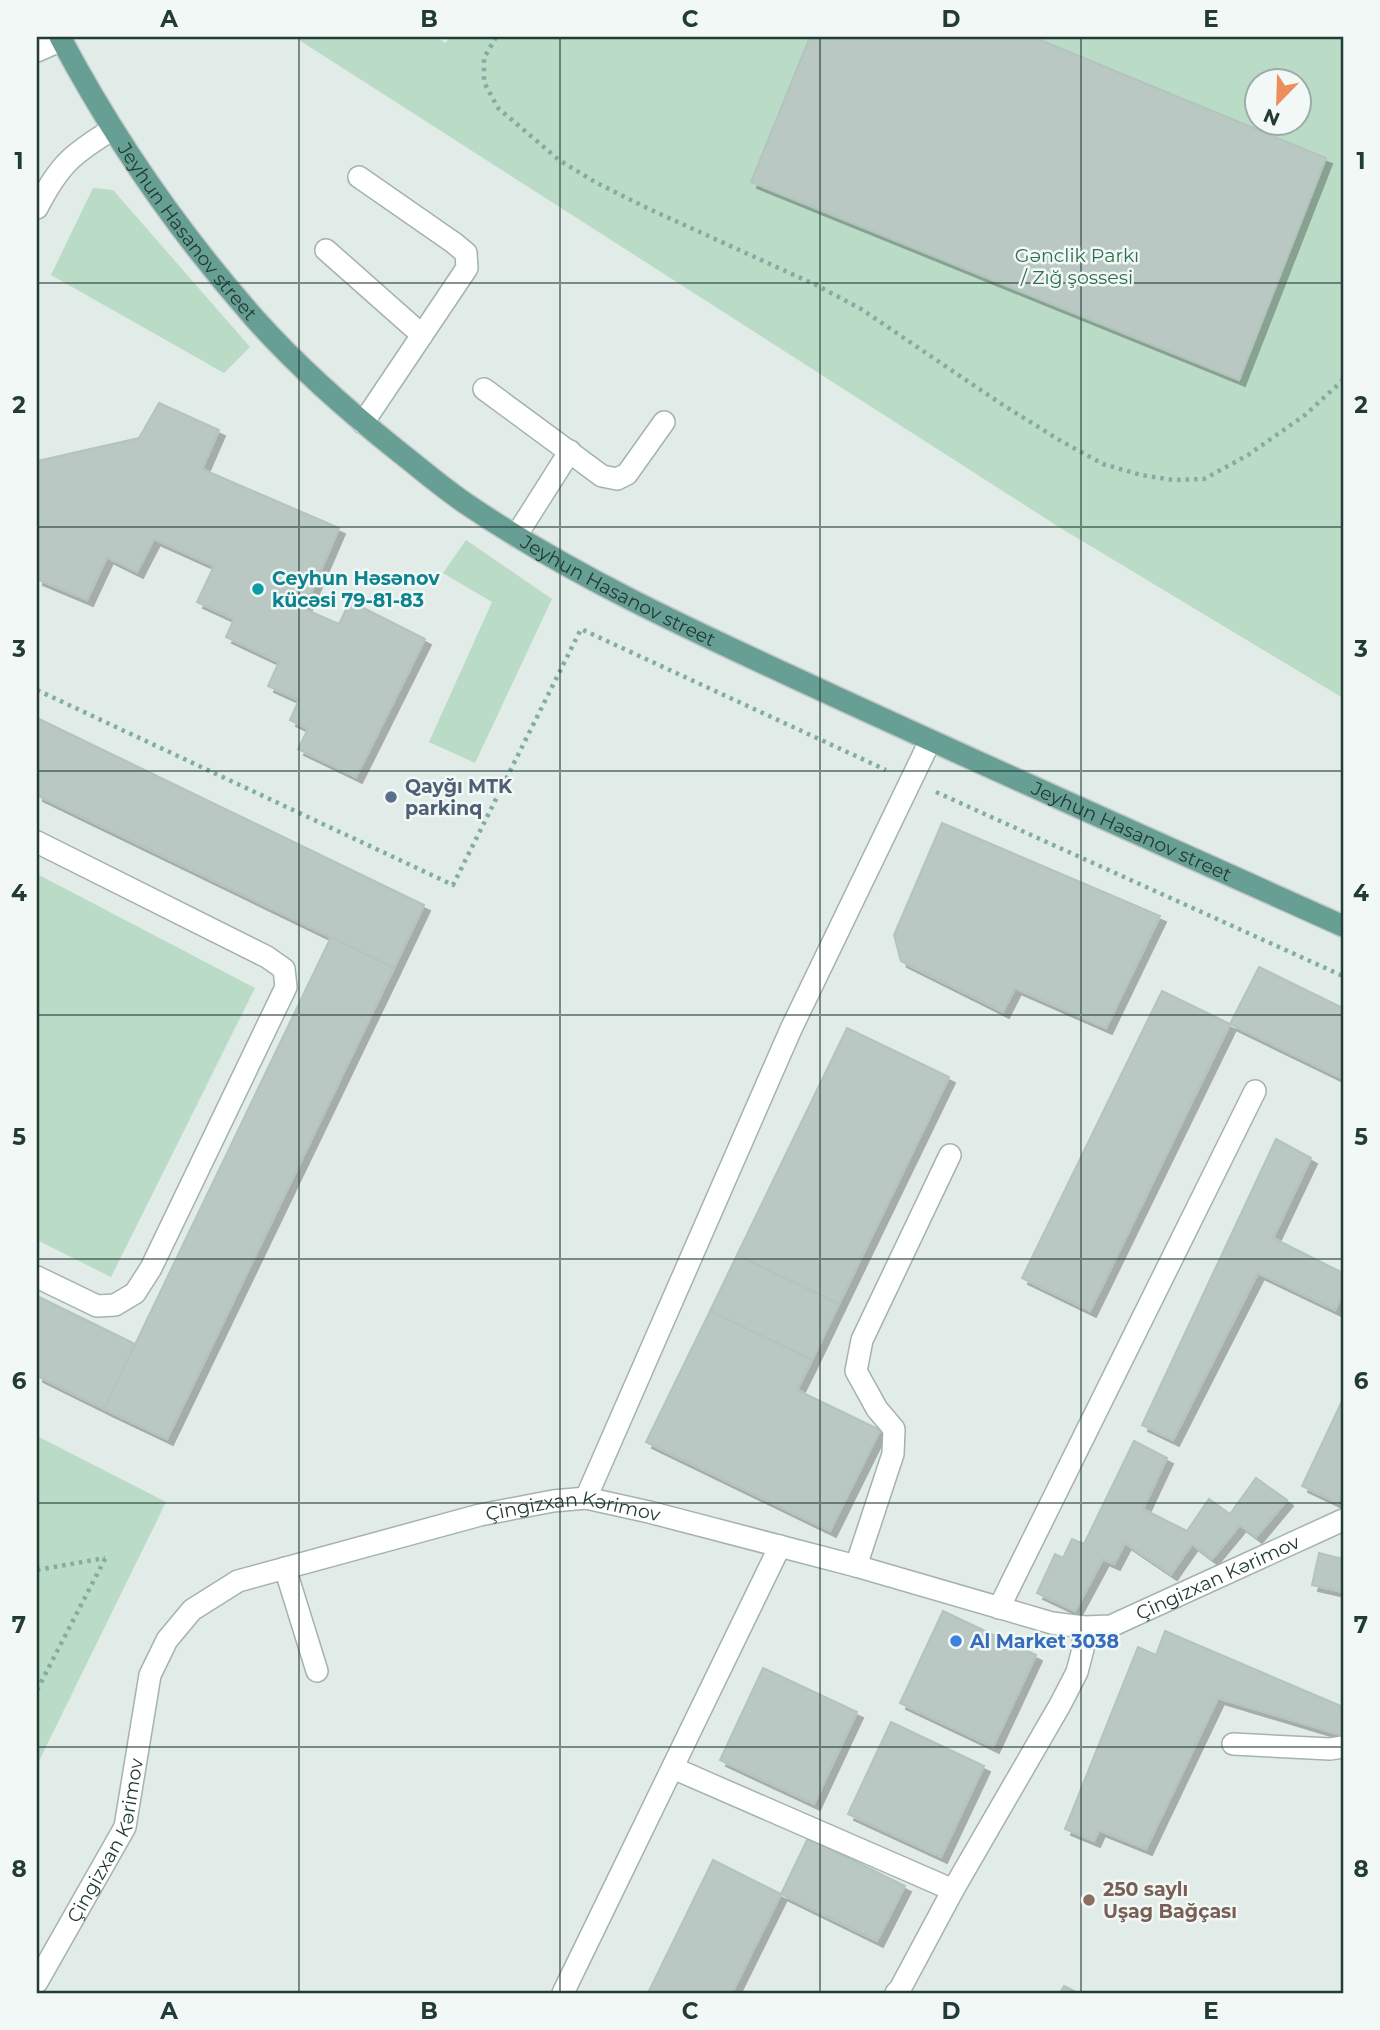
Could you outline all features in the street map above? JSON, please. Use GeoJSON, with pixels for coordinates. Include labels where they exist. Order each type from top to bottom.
{"type":"FeatureCollection","features":[{"type":"Feature","properties":{"kind":"main road","name":"Jeyhun Hasanov street"},"geometry":{"type":"LineString","coordinates":[[61,39],[113,129],[176,221],[258,322],[309,374],[363,423],[464,503],[578,573],[654,611],[930,741],[1343,926]]}},
{"type":"Feature","properties":{"kind":"street"},"geometry":{"type":"LineString","coordinates":[[37,51],[61,39]]}},
{"type":"Feature","properties":{"kind":"street"},"geometry":{"type":"LineString","coordinates":[[37,208],[60,169],[80,149],[113,129]]}},
{"type":"Feature","properties":{"kind":"street"},"geometry":{"type":"LineString","coordinates":[[359,177],[466,253],[467,268],[363,423]]}},
{"type":"Feature","properties":{"kind":"street"},"geometry":{"type":"LineString","coordinates":[[326,250],[422,335]]}},
{"type":"Feature","properties":{"kind":"street"},"geometry":{"type":"LineString","coordinates":[[484,389],[602,476],[617,479],[627,474],[664,422]]}},
{"type":"Feature","properties":{"kind":"street"},"geometry":{"type":"LineString","coordinates":[[516,536],[570,451]]}},
{"type":"Feature","properties":{"kind":"street"},"geometry":{"type":"LineString","coordinates":[[586,1498],[791,1029],[930,741]]}},
{"type":"Feature","properties":{"kind":"street"},"geometry":{"type":"LineString","coordinates":[[37,842],[267,957],[284,969],[286,987],[151,1268],[135,1293],[115,1306],[97,1306],[37,1277]]}},
{"type":"Feature","properties":{"kind":"street"},"geometry":{"type":"LineString","coordinates":[[999,1608],[1255,1091]]}},
{"type":"Feature","properties":{"kind":"street"},"geometry":{"type":"LineString","coordinates":[[856,1566],[893,1454],[894,1429],[877,1409],[856,1371],[862,1340],[950,1155]]}},
{"type":"Feature","properties":{"kind":"street","name":"Çingizxan Kərimov"},"geometry":{"type":"LineString","coordinates":[[37,1982],[125,1827],[149,1675],[167,1640],[192,1610],[238,1581],[480,1515],[553,1501],[586,1498],[856,1566],[1052,1623],[1084,1627],[1111,1626],[1343,1520]]}},
{"type":"Feature","properties":{"kind":"street"},"geometry":{"type":"LineString","coordinates":[[563,1993],[780,1546]]}},
{"type":"Feature","properties":{"kind":"street"},"geometry":{"type":"LineString","coordinates":[[285,1568],[317,1671]]}},
{"type":"Feature","properties":{"kind":"street"},"geometry":{"type":"LineString","coordinates":[[896,1993],[1077,1672],[1083,1649],[1084,1627]]}},
{"type":"Feature","properties":{"kind":"street"},"geometry":{"type":"LineString","coordinates":[[1233,1744],[1330,1749],[1343,1747]]}},
{"type":"Feature","properties":{"kind":"street"},"geometry":{"type":"LineString","coordinates":[[673,1768],[953,1891]]}},
{"type":"Feature","properties":{"kind":"path"},"geometry":{"type":"LineString","coordinates":[[496,37],[484,58],[484,82],[498,108],[559,160],[647,208],[816,285],[861,309],[1003,405],[1103,464],[1141,475],[1174,480],[1204,479],[1259,447],[1305,415],[1343,380]]}},
{"type":"Feature","properties":{"kind":"path"},"geometry":{"type":"LineString","coordinates":[[37,690],[453,885],[581,629],[1343,976]]}},
{"type":"Feature","properties":{"kind":"path"},"geometry":{"type":"LineString","coordinates":[[37,1570],[106,1558],[37,1690]]}},
{"type":"Feature","properties":{"kind":"green space","name":"Gənclik Parkı / Zığ şossesi"},"geometry":{"type":"Polygon","coordinates":[[[298,37],[437,37],[445,43],[451,37],[1343,37],[1343,698],[1059,527],[298,37]]]}},
{"type":"Feature","properties":{"kind":"green space"},"geometry":{"type":"Polygon","coordinates":[[[93,188],[113,190],[250,347],[224,373],[51,275],[93,188]]]}},
{"type":"Feature","properties":{"kind":"green space"},"geometry":{"type":"Polygon","coordinates":[[[466,540],[552,599],[475,763],[429,742],[492,602],[443,573],[466,540]]]}},
{"type":"Feature","properties":{"kind":"green space"},"geometry":{"type":"Polygon","coordinates":[[[37,874],[255,988],[111,1277],[37,1240],[37,874]]]}},
{"type":"Feature","properties":{"kind":"green space"},"geometry":{"type":"Polygon","coordinates":[[[37,1436],[166,1502],[37,1765],[37,1436]]]}},
{"type":"Feature","properties":{"kind":"building"},"geometry":{"type":"Polygon","coordinates":[[[810,37],[1033,37],[1244,124],[1244,136],[1273,136],[1326,158],[1239,380],[751,182],[810,37]]]}},
{"type":"Feature","properties":{"kind":"building","name":"Ceyhun Həsənov kücəsi 79-81-83"},"geometry":{"type":"Polygon","coordinates":[[[159,403],[219,430],[202,469],[339,528],[304,609],[339,624],[350,601],[425,639],[356,777],[298,749],[308,729],[290,720],[299,700],[268,686],[279,662],[226,637],[234,619],[197,602],[214,566],[154,539],[137,572],[107,557],[87,600],[37,579],[37,461],[139,438],[159,403]]]}},
{"type":"Feature","properties":{"kind":"building"},"geometry":{"type":"Polygon","coordinates":[[[37,718],[424,905],[394,968],[37,795],[37,718]]]}},
{"type":"Feature","properties":{"kind":"building"},"geometry":{"type":"Polygon","coordinates":[[[942,823],[1160,916],[1106,1028],[1015,988],[1003,1012],[901,961],[894,935],[942,823]]]}},
{"type":"Feature","properties":{"kind":"building"},"geometry":{"type":"Polygon","coordinates":[[[331,937],[394,968],[167,1439],[104,1409],[331,937]]]}},
{"type":"Feature","properties":{"kind":"building"},"geometry":{"type":"Polygon","coordinates":[[[1259,967],[1343,1008],[1343,1079],[1230,1024],[1259,967]]]}},
{"type":"Feature","properties":{"kind":"building"},"geometry":{"type":"Polygon","coordinates":[[[1162,991],[1230,1024],[1090,1311],[1022,1278],[1162,991]]]}},
{"type":"Feature","properties":{"kind":"building"},"geometry":{"type":"Polygon","coordinates":[[[847,1028],[949,1077],[839,1304],[737,1255],[847,1028]]]}},
{"type":"Feature","properties":{"kind":"building"},"geometry":{"type":"Polygon","coordinates":[[[1276,1139],[1311,1158],[1273,1238],[1343,1273],[1343,1294],[1335,1310],[1258,1273],[1173,1440],[1142,1425],[1276,1139]]]}},
{"type":"Feature","properties":{"kind":"building"},"geometry":{"type":"Polygon","coordinates":[[[737,1255],[839,1304],[812,1360],[710,1311],[737,1255]]]}},
{"type":"Feature","properties":{"kind":"building"},"geometry":{"type":"Polygon","coordinates":[[[37,1296],[135,1344],[104,1409],[37,1376],[37,1296]]]}},
{"type":"Feature","properties":{"kind":"building"},"geometry":{"type":"Polygon","coordinates":[[[710,1311],[812,1360],[797,1390],[880,1430],[830,1531],[646,1442],[710,1311]]]}},
{"type":"Feature","properties":{"kind":"building"},"geometry":{"type":"Polygon","coordinates":[[[1343,1399],[1343,1491],[1338,1503],[1302,1486],[1343,1399]]]}},
{"type":"Feature","properties":{"kind":"building"},"geometry":{"type":"Polygon","coordinates":[[[1134,1441],[1167,1458],[1143,1509],[1187,1531],[1209,1499],[1230,1514],[1256,1478],[1287,1500],[1256,1537],[1240,1525],[1212,1559],[1192,1544],[1171,1574],[1125,1543],[1114,1564],[1103,1559],[1075,1611],[1037,1593],[1055,1554],[1063,1558],[1072,1539],[1084,1544],[1134,1441]]]}},
{"type":"Feature","properties":{"kind":"building"},"geometry":{"type":"Polygon","coordinates":[[[1319,1553],[1343,1559],[1343,1592],[1312,1585],[1319,1553]]]}},
{"type":"Feature","properties":{"kind":"building"},"geometry":{"type":"Polygon","coordinates":[[[943,1611],[1036,1655],[993,1747],[900,1703],[943,1611]]]}},
{"type":"Feature","properties":{"kind":"building"},"geometry":{"type":"Polygon","coordinates":[[[1165,1631],[1343,1707],[1343,1734],[1218,1698],[1146,1849],[1099,1830],[1094,1841],[1065,1829],[1138,1647],[1156,1655],[1165,1631]]]}},
{"type":"Feature","properties":{"kind":"building"},"geometry":{"type":"Polygon","coordinates":[[[763,1668],[857,1712],[814,1804],[720,1760],[763,1668]]]}},
{"type":"Feature","properties":{"kind":"building"},"geometry":{"type":"Polygon","coordinates":[[[891,1722],[984,1766],[941,1857],[848,1814],[891,1722]]]}},
{"type":"Feature","properties":{"kind":"building"},"geometry":{"type":"Polygon","coordinates":[[[808,1838],[905,1886],[877,1941],[781,1894],[808,1838]]]}},
{"type":"Feature","properties":{"kind":"building"},"geometry":{"type":"Polygon","coordinates":[[[713,1860],[781,1894],[732,1993],[648,1993],[713,1860]]]}},
{"type":"Feature","properties":{"kind":"building"},"geometry":{"type":"Polygon","coordinates":[[[1064,1986],[1078,1993],[1060,1993],[1064,1986]]]}},
{"type":"Feature","properties":{"kind":"place","name":"Ceyhun Həsənov kücəsi 79-81-83"},"geometry":{"type":"Point","coordinates":[258,589]}},
{"type":"Feature","properties":{"kind":"place","name":"Qayğı MTK parkinq"},"geometry":{"type":"Point","coordinates":[391,797]}},
{"type":"Feature","properties":{"kind":"place","name":"Al Market 3038"},"geometry":{"type":"Point","coordinates":[956,1641]}},
{"type":"Feature","properties":{"kind":"place","name":"250 saylı Uşag Bağçası"},"geometry":{"type":"Point","coordinates":[1089,1900]}}]}
